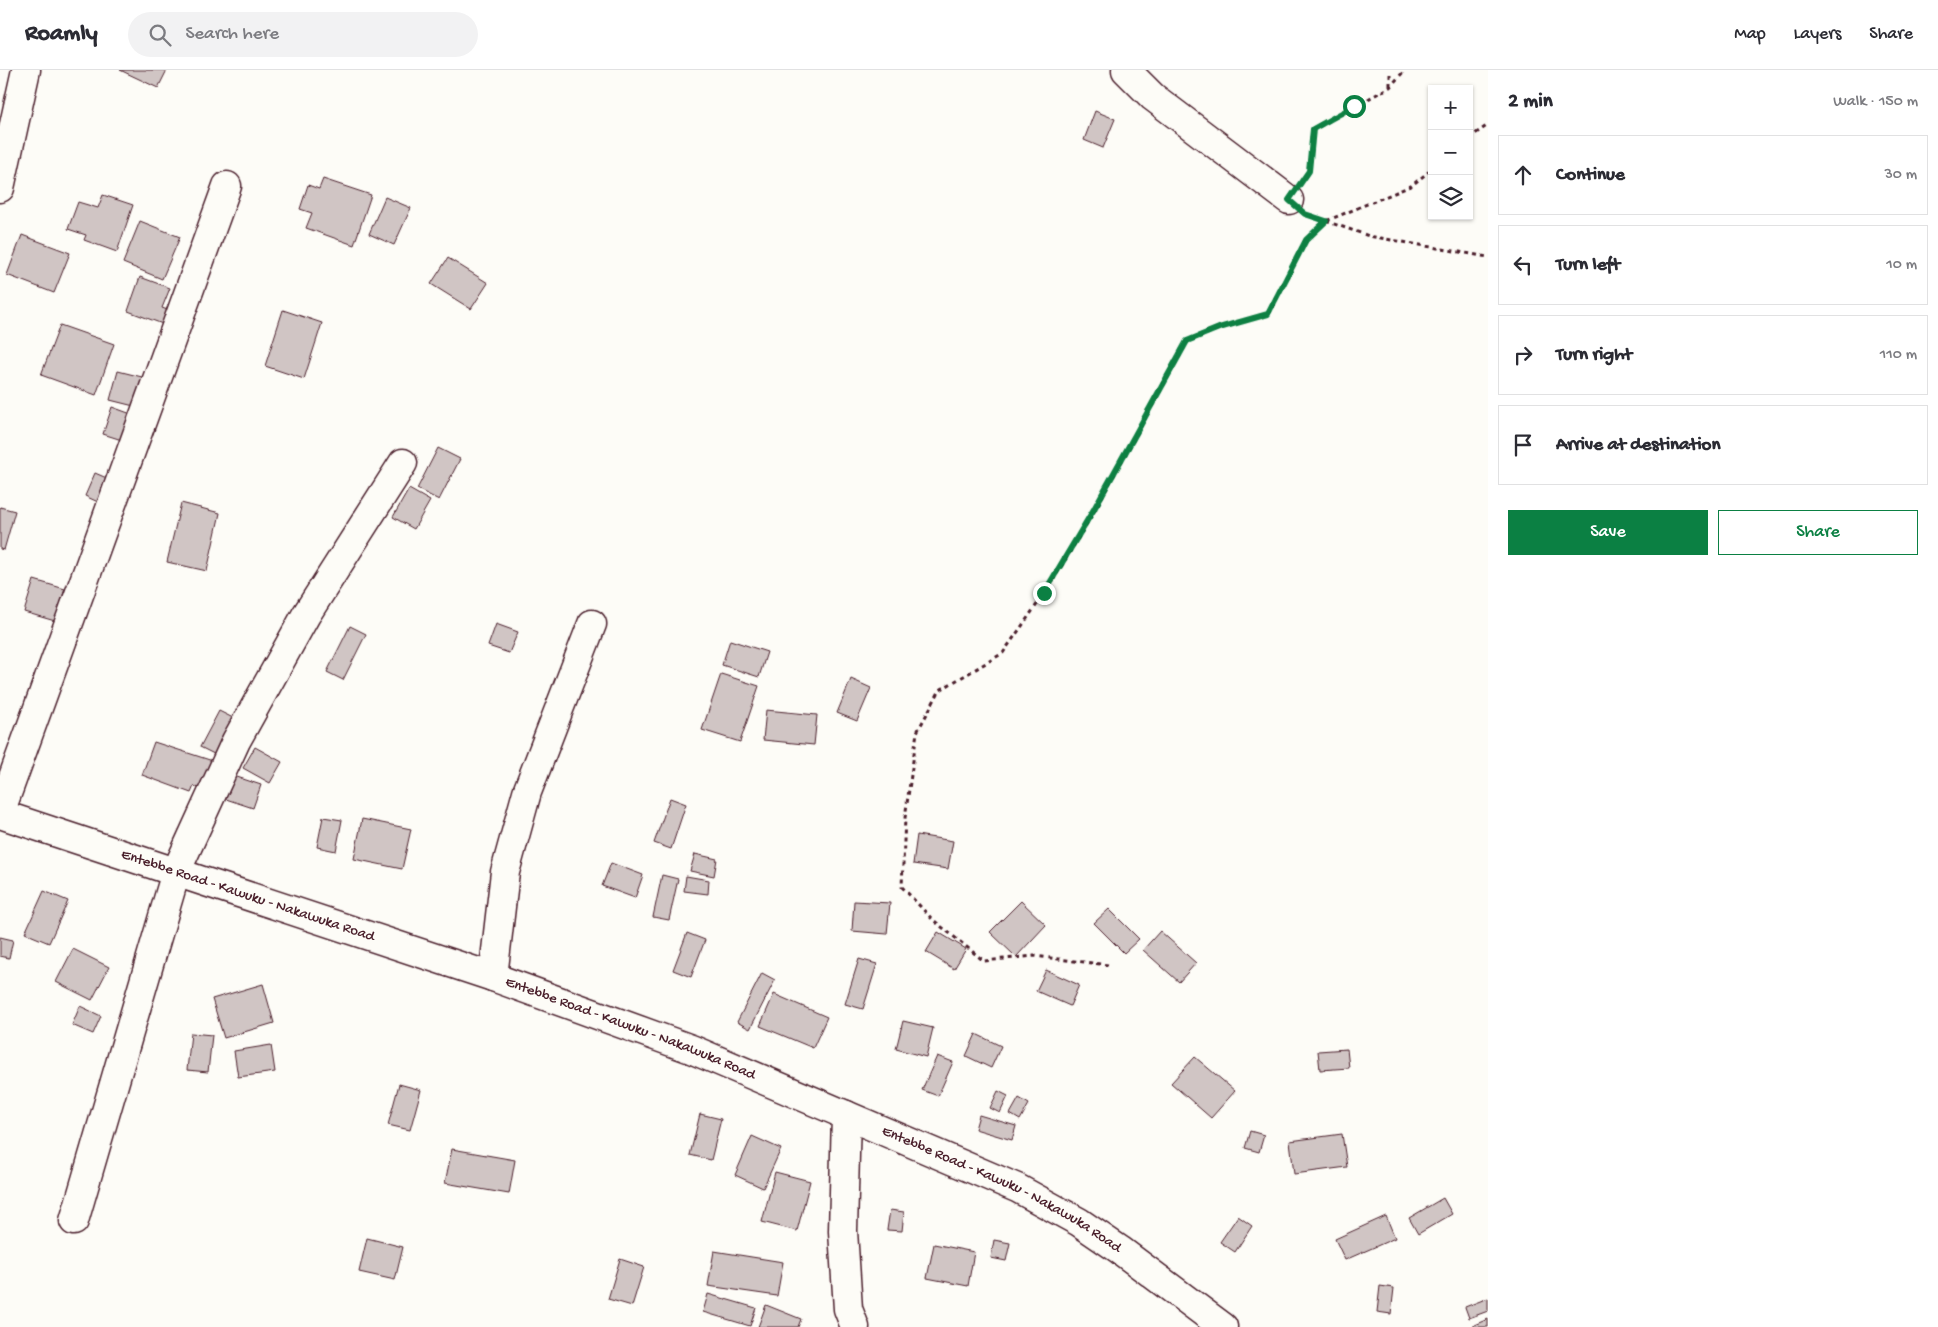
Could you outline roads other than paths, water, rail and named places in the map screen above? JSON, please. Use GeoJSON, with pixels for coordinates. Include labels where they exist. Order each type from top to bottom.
{"type":"FeatureCollection","features":[{"type":"Feature","properties":{"kind":"street"},"geometry":{"type":"LineString","coordinates":[[0,188],[26,70]]}},
{"type":"Feature","properties":{"kind":"street"},"geometry":{"type":"LineString","coordinates":[[1126,70],[1153,97],[1289,200]]}},
{"type":"Feature","properties":{"kind":"street"},"geometry":{"type":"LineString","coordinates":[[0,814],[227,186]]}},
{"type":"Feature","properties":{"kind":"street"},"geometry":{"type":"LineString","coordinates":[[74,1221],[176,872],[236,740],[306,615],[403,463]]}},
{"type":"Feature","properties":{"kind":"street"},"geometry":{"type":"LineString","coordinates":[[493,977],[505,872],[527,792],[592,624]]}},
{"type":"Feature","properties":{"kind":"street","name":"Entebbe Road - Kawuku - Nakawuka Road"},"geometry":{"type":"LineString","coordinates":[[0,814],[493,977],[691,1049],[1016,1188],[1071,1218],[1120,1250],[1223,1327]]}},
{"type":"Feature","properties":{"kind":"street"},"geometry":{"type":"LineString","coordinates":[[846,1115],[843,1231],[848,1309],[855,1327]]}}]}
